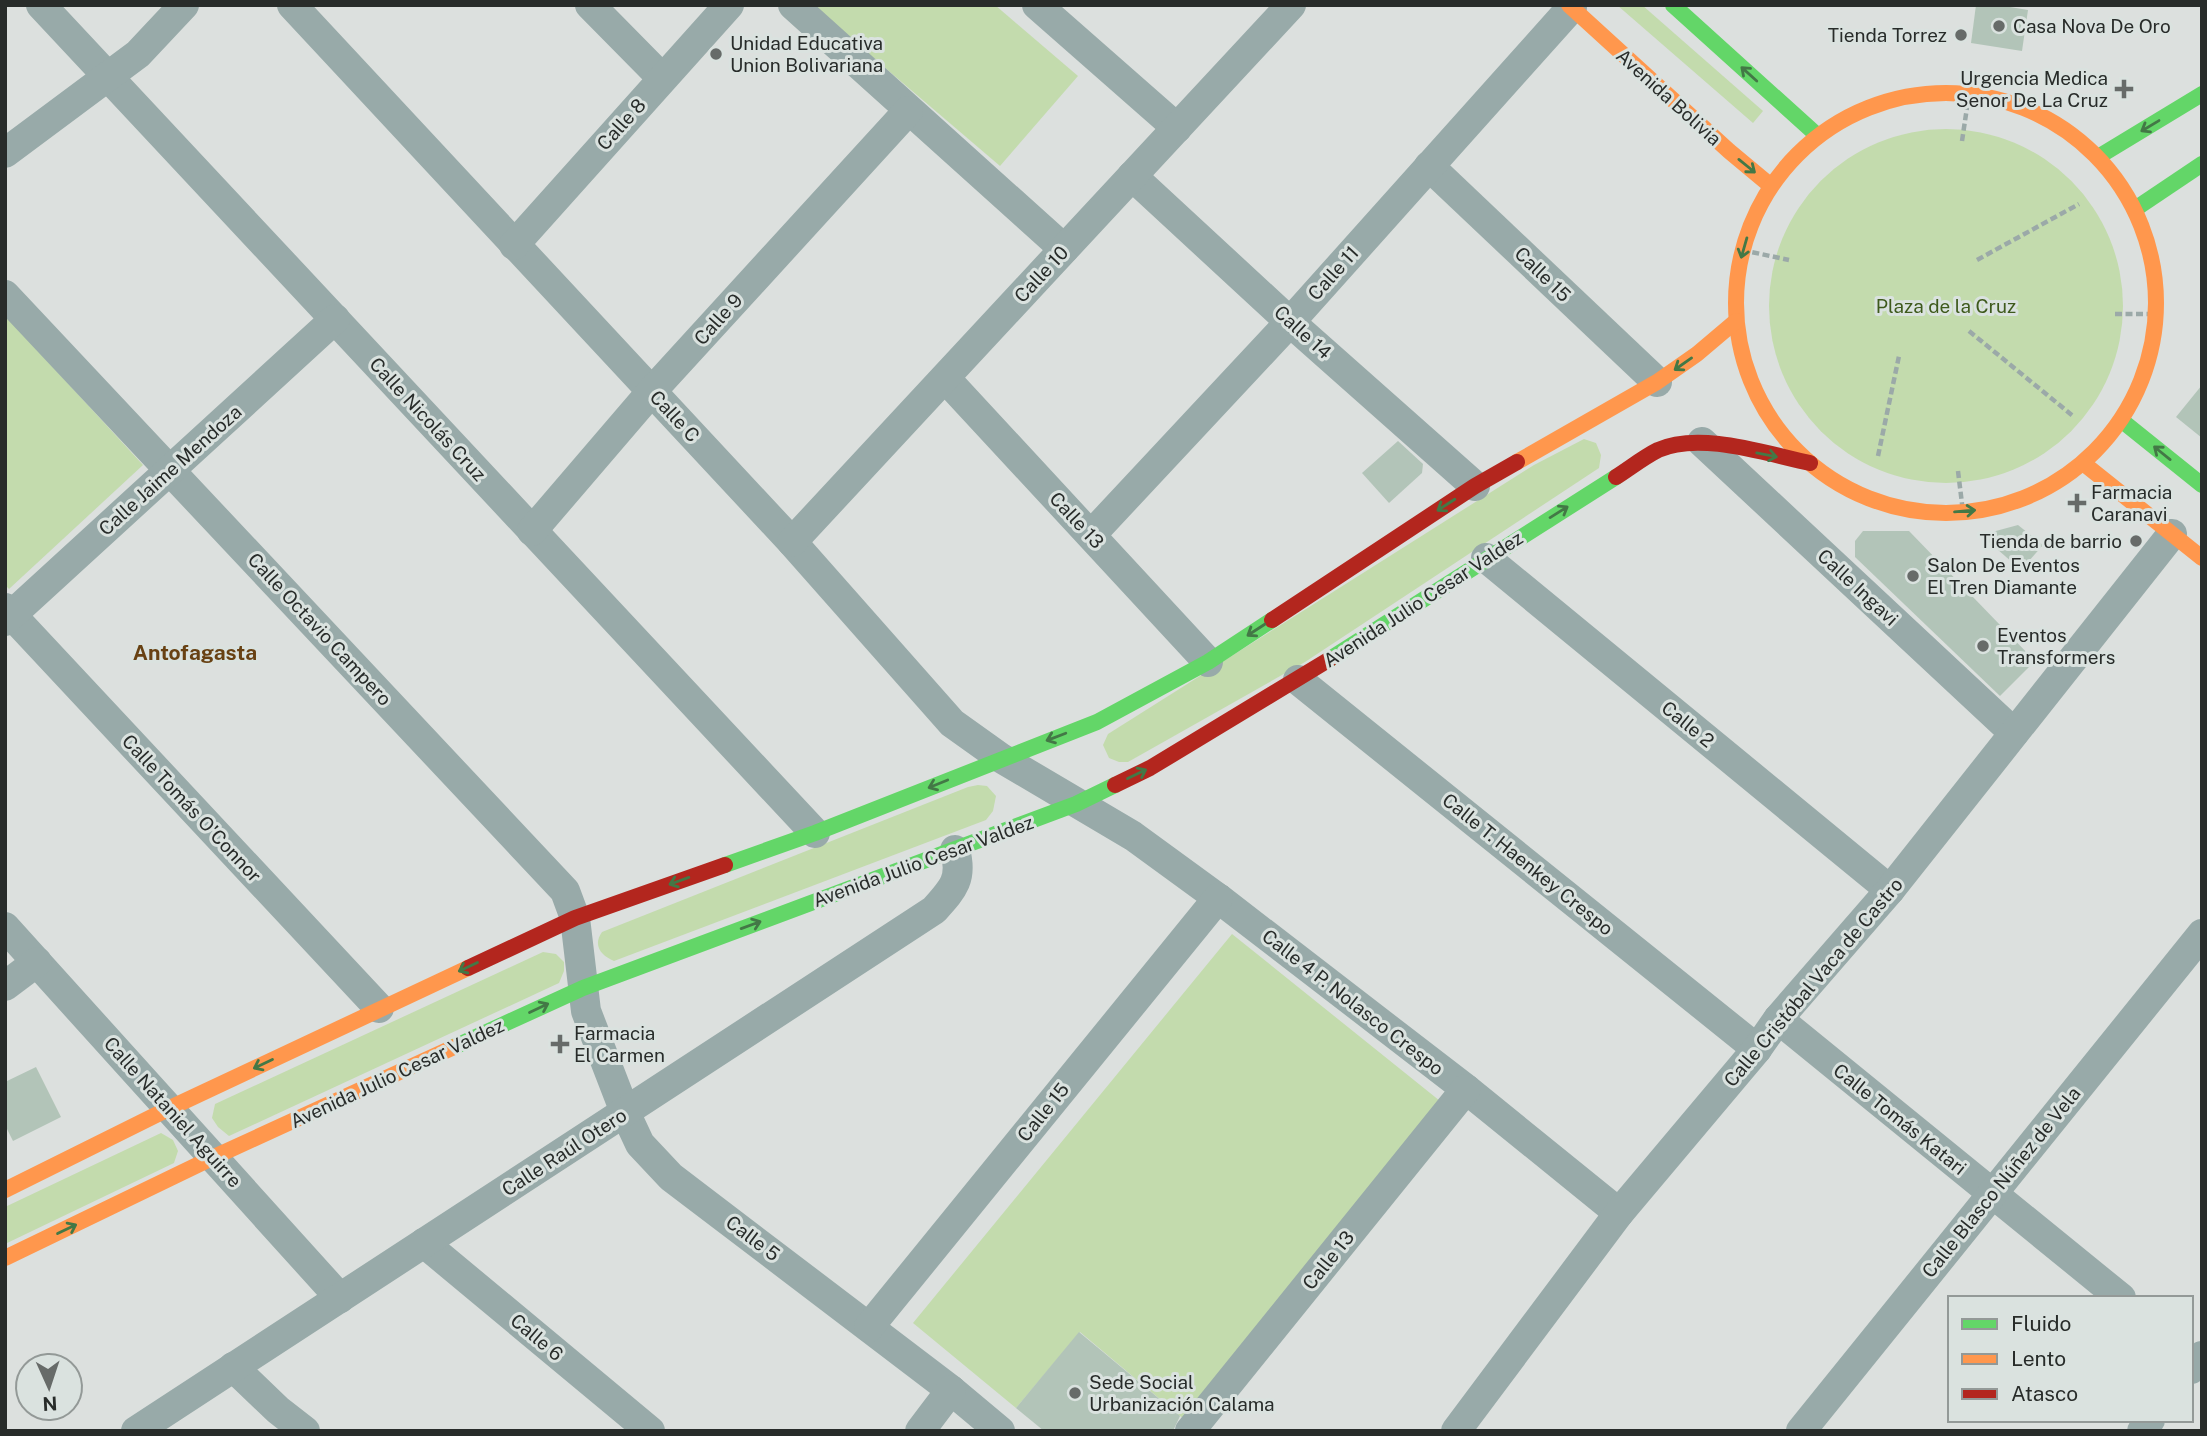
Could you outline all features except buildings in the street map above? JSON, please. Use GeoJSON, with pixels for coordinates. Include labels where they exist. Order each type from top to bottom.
{"type":"FeatureCollection","features":[{"type":"Feature","properties":{"kind":"main road"},"geometry":{"type":"LineString","coordinates":[[1673,5],[1818,136]]}},
{"type":"Feature","properties":{"kind":"main road","name":"Avenida Bolivia"},"geometry":{"type":"LineString","coordinates":[[1571,6],[1771,186]]}},
{"type":"Feature","properties":{"kind":"main road"},"geometry":{"type":"LineString","coordinates":[[1940,93],[1969,94],[2010,102],[2042,116],[2072,134],[2098,157],[2125,190],[2147,238],[2155,269],[2157,314],[2148,363],[2137,393],[2104,443],[2083,463],[2056,482],[2027,496],[1996,506],[1963,512],[1930,512],[1898,507],[1866,497],[1810,463],[1787,440],[1767,413],[1752,385],[1736,321],[1736,285],[1742,250],[1754,216],[1771,186],[1801,151],[1818,136],[1839,122],[1893,100],[1940,93]]}},
{"type":"Feature","properties":{"kind":"main road"},"geometry":{"type":"LineString","coordinates":[[2098,157],[2202,94]]}},
{"type":"Feature","properties":{"kind":"main road"},"geometry":{"type":"LineString","coordinates":[[2136,209],[2202,164]]}},
{"type":"Feature","properties":{"kind":"main road"},"geometry":{"type":"LineString","coordinates":[[5,1190],[170,1108],[575,918],[815,833],[1097,722],[1208,662],[1475,486],[1657,382],[1697,354],[1736,321]]}},
{"type":"Feature","properties":{"kind":"main road"},"geometry":{"type":"LineString","coordinates":[[2121,420],[2202,485]]}},
{"type":"Feature","properties":{"kind":"main road","name":"Avenida Julio Cesar Valdez"},"geometry":{"type":"LineString","coordinates":[[5,1258],[214,1157],[583,988],[1076,804],[1150,768],[1298,680],[1659,450],[1672,445],[1702,442],[1810,463]]}},
{"type":"Feature","properties":{"kind":"main road"},"geometry":{"type":"LineString","coordinates":[[2083,463],[2202,558]]}},
{"type":"Feature","properties":{"kind":"street","name":"Calle Nicolás Cruz"},"geometry":{"type":"LineString","coordinates":[[41,5],[815,833]]}},
{"type":"Feature","properties":{"kind":"street"},"geometry":{"type":"LineString","coordinates":[[5,153],[138,54],[184,5]]}},
{"type":"Feature","properties":{"kind":"street","name":"Calle C"},"geometry":{"type":"LineString","coordinates":[[292,5],[792,542],[952,723],[1001,758],[1076,804]]}},
{"type":"Feature","properties":{"kind":"street"},"geometry":{"type":"LineString","coordinates":[[590,5],[662,78]]}},
{"type":"Feature","properties":{"kind":"street","name":"Calle 8"},"geometry":{"type":"LineString","coordinates":[[514,245],[729,5]]}},
{"type":"Feature","properties":{"kind":"street"},"geometry":{"type":"LineString","coordinates":[[793,5],[1064,249]]}},
{"type":"Feature","properties":{"kind":"street"},"geometry":{"type":"LineString","coordinates":[[1037,5],[1177,128]]}},
{"type":"Feature","properties":{"kind":"street","name":"Calle 10"},"geometry":{"type":"LineString","coordinates":[[792,542],[1291,5]]}},
{"type":"Feature","properties":{"kind":"street","name":"Calle 11"},"geometry":{"type":"LineString","coordinates":[[1091,535],[1290,321],[1571,6]]}},
{"type":"Feature","properties":{"kind":"street","name":"Calle 9"},"geometry":{"type":"LineString","coordinates":[[532,531],[652,391],[908,111]]}},
{"type":"Feature","properties":{"kind":"street","name":"Calle 15"},"geometry":{"type":"LineString","coordinates":[[1429,166],[1657,382]]}},
{"type":"Feature","properties":{"kind":"street","name":"Calle 14"},"geometry":{"type":"LineString","coordinates":[[1132,176],[1475,486]]}},
{"type":"Feature","properties":{"kind":"street","name":"Calle Octavio Campero"},"geometry":{"type":"LineString","coordinates":[[5,295],[565,891],[575,918],[583,988]]}},
{"type":"Feature","properties":{"kind":"street","name":"Calle Jaime Mendoza"},"geometry":{"type":"LineString","coordinates":[[7,615],[335,320]]}},
{"type":"Feature","properties":{"kind":"street","name":"Calle 13"},"geometry":{"type":"LineString","coordinates":[[945,378],[1208,662]]}},
{"type":"Feature","properties":{"kind":"street","name":"Calle Ingavi"},"geometry":{"type":"LineString","coordinates":[[1702,442],[2014,733]]}},
{"type":"Feature","properties":{"kind":"street","name":"Calle Cristóbal Vaca de Castro"},"geometry":{"type":"LineString","coordinates":[[1456,1431],[1619,1213],[1757,1049],[1778,1019],[1890,890],[2172,534]]}},
{"type":"Feature","properties":{"kind":"street","name":"Calle 2"},"geometry":{"type":"LineString","coordinates":[[1486,558],[1890,890]]}},
{"type":"Feature","properties":{"kind":"street","name":"Calle Tomás O'Connor"},"geometry":{"type":"LineString","coordinates":[[7,615],[379,1009]]}},
{"type":"Feature","properties":{"kind":"street","name":"Calle T. Haenkey Crespo"},"geometry":{"type":"LineString","coordinates":[[1298,680],[1757,1049]]}},
{"type":"Feature","properties":{"kind":"street","name":"Calle 4 P. Nolasco Crespo"},"geometry":{"type":"LineString","coordinates":[[1076,804],[1133,836],[1218,898],[1466,1088],[1619,1213]]}},
{"type":"Feature","properties":{"kind":"street","name":"Calle Raúl Otero"},"geometry":{"type":"LineString","coordinates":[[136,1431],[934,910],[950,892],[958,877],[954,850]]}},
{"type":"Feature","properties":{"kind":"street","name":"Calle 15"},"geometry":{"type":"LineString","coordinates":[[869,1327],[1218,898]]}},
{"type":"Feature","properties":{"kind":"street","name":"Calle Nataniel Aguirre"},"geometry":{"type":"LineString","coordinates":[[5,927],[340,1298]]}},
{"type":"Feature","properties":{"kind":"street","name":"Calle Blasco Núñez de Vela"},"geometry":{"type":"LineString","coordinates":[[1801,1431],[2202,934]]}},
{"type":"Feature","properties":{"kind":"street"},"geometry":{"type":"LineString","coordinates":[[5,986],[37,962]]}},
{"type":"Feature","properties":{"kind":"street","name":"Calle 5"},"geometry":{"type":"LineString","coordinates":[[583,988],[586,1011],[625,1112],[640,1144],[671,1177],[951,1390],[1000,1431]]}},
{"type":"Feature","properties":{"kind":"street","name":"Calle Tomás Katari"},"geometry":{"type":"LineString","coordinates":[[1778,1019],[2118,1296]]}},
{"type":"Feature","properties":{"kind":"street","name":"Calle 13"},"geometry":{"type":"LineString","coordinates":[[1190,1431],[1466,1088]]}},
{"type":"Feature","properties":{"kind":"street","name":"Calle 6"},"geometry":{"type":"LineString","coordinates":[[424,1243],[650,1431]]}},
{"type":"Feature","properties":{"kind":"street"},"geometry":{"type":"LineString","coordinates":[[233,1367],[278,1410],[305,1431]]}},
{"type":"Feature","properties":{"kind":"street"},"geometry":{"type":"LineString","coordinates":[[920,1431],[951,1390]]}},
{"type":"Feature","properties":{"kind":"path"},"geometry":{"type":"LineString","coordinates":[[1962,141],[1969,94]]}},
{"type":"Feature","properties":{"kind":"path"},"geometry":{"type":"LineString","coordinates":[[1977,260],[2079,204]]}},
{"type":"Feature","properties":{"kind":"path"},"geometry":{"type":"LineString","coordinates":[[1742,250],[1789,260]]}},
{"type":"Feature","properties":{"kind":"path"},"geometry":{"type":"LineString","coordinates":[[2115,314],[2157,314]]}},
{"type":"Feature","properties":{"kind":"path"},"geometry":{"type":"LineString","coordinates":[[1969,331],[2073,416]]}},
{"type":"Feature","properties":{"kind":"path"},"geometry":{"type":"LineString","coordinates":[[1878,456],[1899,356]]}},
{"type":"Feature","properties":{"kind":"path"},"geometry":{"type":"LineString","coordinates":[[1958,471],[1963,512]]}},
{"type":"Feature","properties":{"kind":"green space"},"geometry":{"type":"Polygon","coordinates":[[[818,5],[995,5],[1078,76],[1000,166],[815,8],[818,5]]]}},
{"type":"Feature","properties":{"kind":"green space"},"geometry":{"type":"Polygon","coordinates":[[[1617,5],[1642,5],[1763,111],[1753,123],[1617,5]]]}},
{"type":"Feature","properties":{"kind":"green space","name":"Plaza de la Cruz"},"geometry":{"type":"Polygon","coordinates":[[[1946,129],[1981,132],[2014,142],[2044,159],[2071,181],[2093,208],[2110,238],[2120,271],[2123,306],[2120,341],[2110,374],[2093,404],[2071,431],[2044,453],[2014,470],[1981,480],[1946,483],[1911,480],[1878,470],[1848,453],[1821,431],[1799,404],[1782,374],[1772,341],[1769,306],[1772,271],[1782,238],[1799,208],[1821,181],[1848,159],[1878,142],[1911,132],[1946,129]]]}},
{"type":"Feature","properties":{"kind":"green space"},"geometry":{"type":"Polygon","coordinates":[[[5,315],[143,465],[9,589],[5,585],[5,315]]]}},
{"type":"Feature","properties":{"kind":"green space"},"geometry":{"type":"Polygon","coordinates":[[[1584,439],[1596,443],[1601,455],[1599,468],[1305,662],[1128,762],[1109,758],[1103,745],[1108,734],[1534,465],[1584,439]]]}},
{"type":"Feature","properties":{"kind":"green space"},"geometry":{"type":"Polygon","coordinates":[[[978,785],[987,786],[996,796],[993,811],[986,820],[614,961],[598,946],[602,932],[978,785]]]}},
{"type":"Feature","properties":{"kind":"green space"},"geometry":{"type":"Polygon","coordinates":[[[1232,934],[1445,1105],[1186,1421],[1080,1332],[1016,1408],[913,1323],[1232,934]]]}},
{"type":"Feature","properties":{"kind":"green space"},"geometry":{"type":"Polygon","coordinates":[[[543,952],[556,954],[564,962],[559,983],[229,1136],[212,1118],[215,1104],[543,952]]]}},
{"type":"Feature","properties":{"kind":"green space"},"geometry":{"type":"Polygon","coordinates":[[[161,1133],[173,1140],[178,1151],[174,1163],[5,1244],[5,1207],[161,1133]]]}},
{"type":"Feature","properties":{"kind":"traffic: fast"},"geometry":{"type":"LineString","coordinates":[[1673,5],[1818,136]]}},
{"type":"Feature","properties":{"kind":"traffic: fast"},"geometry":{"type":"LineString","coordinates":[[2098,157],[2202,94]]}},
{"type":"Feature","properties":{"kind":"traffic: fast"},"geometry":{"type":"LineString","coordinates":[[2135,209],[2202,164]]}},
{"type":"Feature","properties":{"kind":"traffic: fast"},"geometry":{"type":"LineString","coordinates":[[2121,420],[2202,485]]}},
{"type":"Feature","properties":{"kind":"traffic: fast"},"geometry":{"type":"LineString","coordinates":[[1330,659],[1616,477]]}},
{"type":"Feature","properties":{"kind":"traffic: fast"},"geometry":{"type":"LineString","coordinates":[[725,865],[815,833],[1097,722],[1208,662],[1272,620]]}},
{"type":"Feature","properties":{"kind":"traffic: fast"},"geometry":{"type":"LineString","coordinates":[[454,1047],[583,988],[1076,804],[1115,785]]}},
{"type":"Feature","properties":{"kind":"traffic: slow"},"geometry":{"type":"LineString","coordinates":[[1569,5],[1771,186]]}},
{"type":"Feature","properties":{"kind":"traffic: slow"},"geometry":{"type":"LineString","coordinates":[[1946,93],[1987,97],[2026,109],[2063,128],[2095,154],[2121,186],[2140,223],[2152,262],[2156,303],[2152,344],[2140,383],[2121,420],[2095,452],[2063,478],[2026,497],[1987,509],[1946,513],[1905,509],[1866,497],[1829,478],[1797,452],[1771,420],[1752,383],[1740,344],[1736,303],[1740,262],[1752,223],[1771,186],[1797,154],[1829,128],[1866,109],[1905,97],[1946,93]]}},
{"type":"Feature","properties":{"kind":"traffic: slow"},"geometry":{"type":"LineString","coordinates":[[1517,462],[1657,382],[1697,354],[1736,321]]}},
{"type":"Feature","properties":{"kind":"traffic: slow"},"geometry":{"type":"LineString","coordinates":[[2083,463],[2202,558]]}},
{"type":"Feature","properties":{"kind":"traffic: slow"},"geometry":{"type":"LineString","coordinates":[[5,1190],[170,1108],[468,968]]}},
{"type":"Feature","properties":{"kind":"traffic: slow"},"geometry":{"type":"LineString","coordinates":[[5,1258],[214,1157],[454,1047]]}},
{"type":"Feature","properties":{"kind":"traffic: jam"},"geometry":{"type":"LineString","coordinates":[[1616,477],[1658,450],[1693,443],[1734,446],[1810,463]]}},
{"type":"Feature","properties":{"kind":"traffic: jam"},"geometry":{"type":"LineString","coordinates":[[1272,620],[1475,486],[1517,462]]}},
{"type":"Feature","properties":{"kind":"traffic: jam"},"geometry":{"type":"LineString","coordinates":[[1115,785],[1150,768],[1330,659]]}},
{"type":"Feature","properties":{"kind":"traffic: jam"},"geometry":{"type":"LineString","coordinates":[[468,968],[575,918],[725,865]]}},
{"type":"Feature","properties":{"kind":"place","name":"Casa Nova De Oro"},"geometry":{"type":"Point","coordinates":[1999,26]}},
{"type":"Feature","properties":{"kind":"place","name":"Tienda Torrez"},"geometry":{"type":"Point","coordinates":[1961,35]}},
{"type":"Feature","properties":{"kind":"place","name":"Unidad Educativa Union Bolivariana"},"geometry":{"type":"Point","coordinates":[716,54]}},
{"type":"Feature","properties":{"kind":"place","name":"Urgencia Medica Senor De La Cruz"},"geometry":{"type":"Point","coordinates":[2124,89]}},
{"type":"Feature","properties":{"kind":"place","name":"Farmacia Caranavi"},"geometry":{"type":"Point","coordinates":[2077,503]}},
{"type":"Feature","properties":{"kind":"place","name":"Tienda de barrio"},"geometry":{"type":"Point","coordinates":[2136,541]}},
{"type":"Feature","properties":{"kind":"place","name":"Salon De Eventos El Tren Diamante"},"geometry":{"type":"Point","coordinates":[1913,576]}},
{"type":"Feature","properties":{"kind":"place","name":"Eventos Transformers"},"geometry":{"type":"Point","coordinates":[1983,646]}},
{"type":"Feature","properties":{"kind":"place","name":"Farmacia El Carmen"},"geometry":{"type":"Point","coordinates":[560,1044]}},
{"type":"Feature","properties":{"kind":"place","name":"Sede Social Urbanización Calama"},"geometry":{"type":"Point","coordinates":[1075,1393]}},
{"type":"Feature","properties":{"kind":"district","name":"Antofagasta"},"geometry":{"type":"Point","coordinates":[195,653]}}]}
